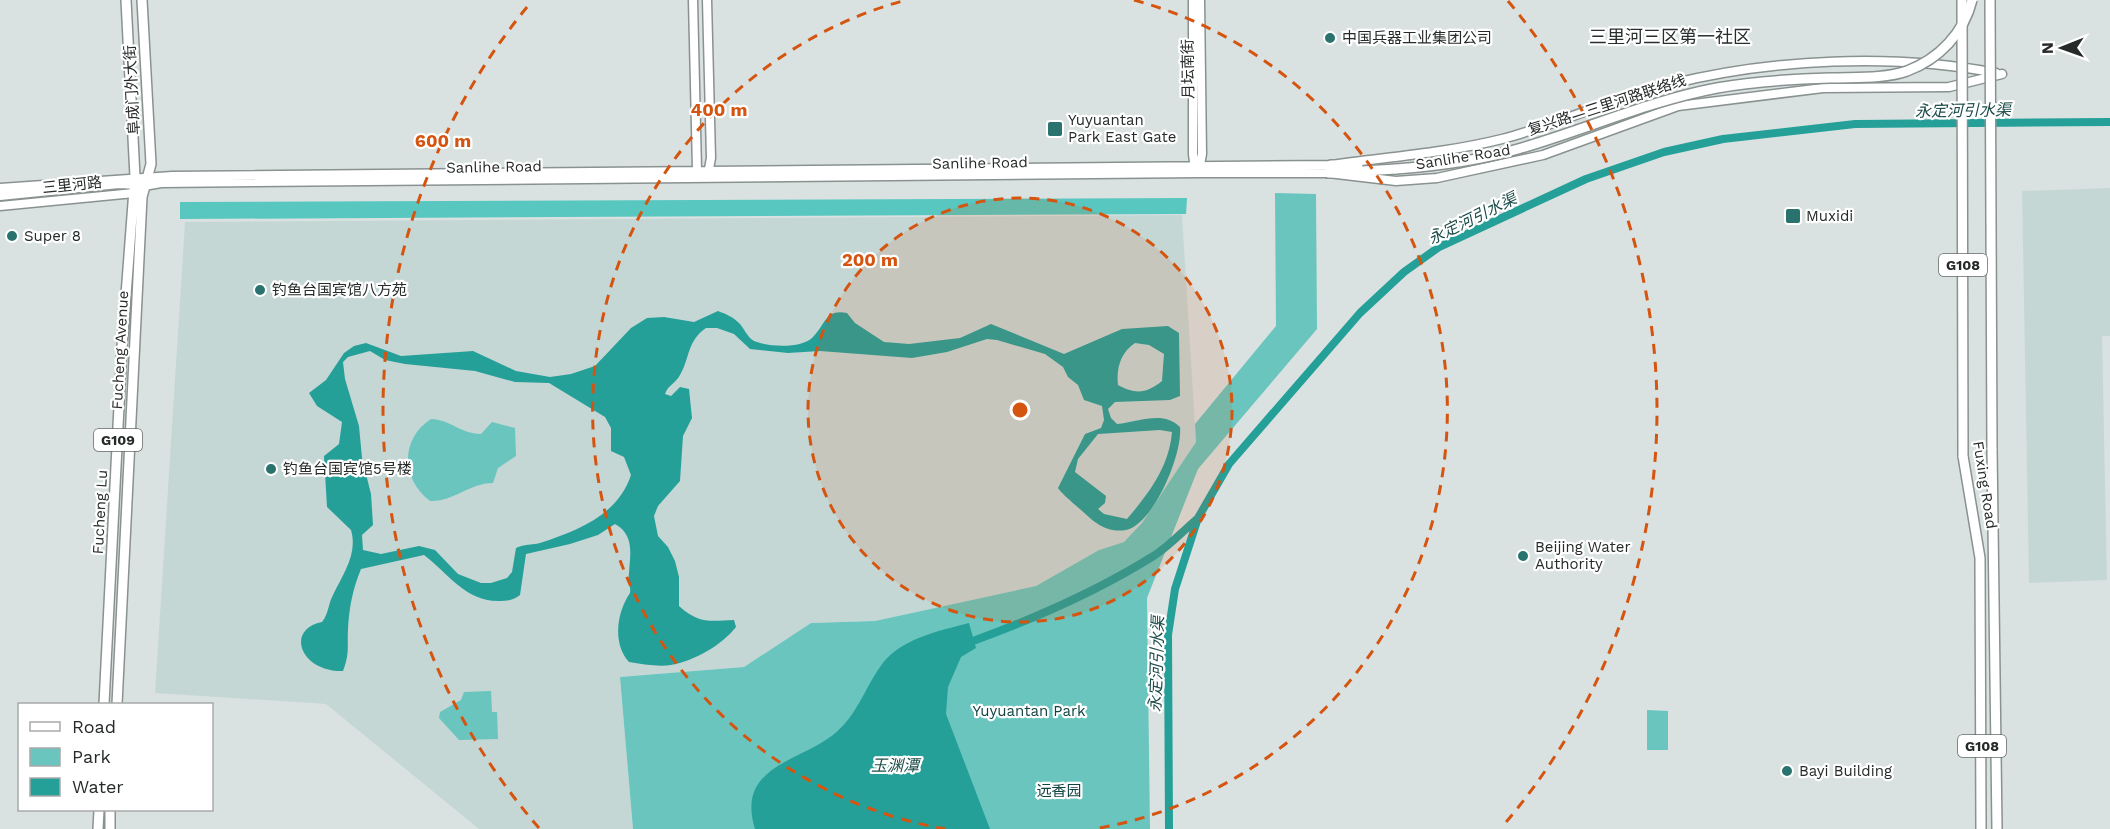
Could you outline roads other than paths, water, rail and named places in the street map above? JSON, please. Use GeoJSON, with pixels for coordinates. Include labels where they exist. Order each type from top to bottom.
{"type":"FeatureCollection","features":[{"type":"Feature","properties":{"kind":"main road","name":"G109"},"geometry":{"type":"LineString","coordinates":[[126,0],[134,184]]}},
{"type":"Feature","properties":{"kind":"main road","name":"阜成门外大街"},"geometry":{"type":"LineString","coordinates":[[142,0],[152,164],[146,181]]}},
{"type":"Feature","properties":{"kind":"main road"},"geometry":{"type":"LineString","coordinates":[[693,0],[697,170]]}},
{"type":"Feature","properties":{"kind":"main road"},"geometry":{"type":"LineString","coordinates":[[707,0],[709,174]]}},
{"type":"Feature","properties":{"kind":"main road"},"geometry":{"type":"LineString","coordinates":[[1193,0],[1197,168]]}},
{"type":"Feature","properties":{"kind":"main road","name":"月坛南街"},"geometry":{"type":"LineString","coordinates":[[1197,168],[1200,0]]}},
{"type":"Feature","properties":{"kind":"main road","name":"Fuxing Road"},"geometry":{"type":"LineString","coordinates":[[1962,0],[1963,456],[1980,558],[1981,829]]}},
{"type":"Feature","properties":{"kind":"main road","name":"复兴路—三里河路联络线"},"geometry":{"type":"LineString","coordinates":[[1329,169],[1396,169],[1441,165],[1516,150],[1637,108],[1710,90],[1750,83],[1881,76],[1906,71],[1928,60],[1950,42],[1964,23],[1972,0]]}},
{"type":"Feature","properties":{"kind":"main road","name":"Fuxing Road"},"geometry":{"type":"LineString","coordinates":[[1990,0],[1997,829]]}},
{"type":"Feature","properties":{"kind":"main road"},"geometry":{"type":"LineString","coordinates":[[1819,62],[1826,69],[1823,88]]}},
{"type":"Feature","properties":{"kind":"main road","name":"Sanlihe Road"},"geometry":{"type":"LineString","coordinates":[[146,181],[161,183],[1197,168],[1329,169],[1477,145],[1669,85],[1733,72],[1819,62],[1949,64],[2002,74],[1949,87],[1823,88],[1678,106],[1543,155],[1472,172],[1396,181],[1329,169]]}},
{"type":"Feature","properties":{"kind":"main road","name":"Sanlihe Road"},"geometry":{"type":"LineString","coordinates":[[146,181],[697,170],[709,174]]}},
{"type":"Feature","properties":{"kind":"main road"},"geometry":{"type":"LineString","coordinates":[[0,188],[119,177],[134,184]]}},
{"type":"Feature","properties":{"kind":"main road"},"geometry":{"type":"LineString","coordinates":[[0,196],[146,181]]}},
{"type":"Feature","properties":{"kind":"main road","name":"三里河路"},"geometry":{"type":"LineString","coordinates":[[0,206],[146,181]]}},
{"type":"Feature","properties":{"kind":"main road","name":"Fucheng Avenue"},"geometry":{"type":"LineString","coordinates":[[117,703],[146,181]]}},
{"type":"Feature","properties":{"kind":"main road","name":"Fucheng Lu"},"geometry":{"type":"LineString","coordinates":[[104,703],[122,347],[134,184]]}},
{"type":"Feature","properties":{"kind":"main road"},"geometry":{"type":"LineString","coordinates":[[98,829],[99,811]]}},
{"type":"Feature","properties":{"kind":"main road"},"geometry":{"type":"LineString","coordinates":[[110,811],[110,829]]}},
{"type":"Feature","properties":{"kind":"water"},"geometry":{"type":"Polygon","coordinates":[[[718,311],[737,321],[754,341],[785,346],[808,341],[830,315],[840,312],[847,313],[855,323],[884,342],[909,344],[960,338],[991,324],[1064,354],[1122,329],[1168,326],[1179,333],[1180,396],[1170,400],[1115,402],[1108,409],[1111,418],[1117,424],[1150,418],[1173,422],[1180,427],[1177,453],[1165,486],[1147,515],[1126,530],[1110,529],[1091,519],[1058,488],[1085,434],[1101,428],[1104,420],[1102,406],[1084,400],[1078,385],[1068,377],[1063,367],[1045,354],[987,339],[947,352],[912,358],[820,351],[788,353],[750,349],[734,334],[717,328],[706,328],[695,338],[680,375],[665,394],[671,396],[680,387],[689,389],[692,418],[683,436],[680,481],[658,506],[654,516],[658,536],[668,547],[675,561],[679,577],[679,606],[699,619],[734,620],[736,627],[723,640],[707,651],[680,663],[661,666],[629,662],[620,646],[618,628],[622,609],[630,593],[630,546],[626,534],[615,524],[598,535],[526,554],[520,595],[509,600],[486,600],[466,591],[424,555],[361,569],[350,606],[347,654],[343,671],[316,665],[308,658],[302,649],[301,641],[304,633],[324,619],[353,547],[351,530],[327,507],[324,456],[339,444],[342,422],[317,406],[309,393],[326,380],[344,353],[354,346],[366,343],[401,356],[473,351],[516,371],[550,377],[571,374],[595,366],[631,328],[647,318],[664,317],[694,322],[718,311]],[[1135,343],[1126,351],[1121,361],[1118,385],[1130,390],[1141,391],[1162,381],[1164,354],[1149,345],[1135,343]],[[370,351],[348,357],[343,362],[345,379],[359,426],[362,458],[371,494],[373,525],[362,535],[363,550],[381,554],[419,546],[435,550],[458,574],[481,583],[491,583],[507,578],[512,572],[516,548],[540,543],[582,527],[606,511],[625,489],[631,475],[624,457],[611,451],[611,428],[605,417],[549,383],[515,382],[475,371],[405,364],[385,360],[370,351]],[[1160,430],[1098,434],[1078,459],[1075,472],[1106,496],[1105,503],[1098,509],[1104,514],[1127,519],[1157,479],[1167,457],[1172,432],[1160,430]]]}},
{"type":"Feature","properties":{"kind":"water","name":"玉渊潭"},"geometry":{"type":"Polygon","coordinates":[[[969,623],[976,648],[961,657],[948,687],[946,714],[990,829],[755,829],[751,808],[754,792],[762,779],[773,769],[818,745],[841,728],[854,712],[874,676],[888,657],[908,643],[969,623]]]}},
{"type":"Feature","properties":{"kind":"waterway","name":"永定河引水渠"},"geometry":{"type":"LineString","coordinates":[[1169,829],[1168,635],[1175,589],[1198,518],[1229,464],[1360,313],[1404,272],[1439,247],[1586,179],[1664,152],[1723,139],[1855,124],[2110,122]]}},
{"type":"Feature","properties":{"kind":"waterway"},"geometry":{"type":"LineString","coordinates":[[973,641],[1089,592],[1161,551],[1197,519]]}},
{"type":"Feature","properties":{"kind":"place","name":"中国兵器工业集团公司"},"geometry":{"type":"Point","coordinates":[1330,38]}},
{"type":"Feature","properties":{"kind":"place","name":"Yuyuantan Park East Gate"},"geometry":{"type":"Point","coordinates":[1055,129]}},
{"type":"Feature","properties":{"kind":"place","name":"Muxidi"},"geometry":{"type":"Point","coordinates":[1793,216]}},
{"type":"Feature","properties":{"kind":"place","name":"Super 8"},"geometry":{"type":"Point","coordinates":[12,236]}},
{"type":"Feature","properties":{"kind":"place","name":"钓鱼台国宾馆八方苑"},"geometry":{"type":"Point","coordinates":[260,290]}},
{"type":"Feature","properties":{"kind":"place","name":"钓鱼台国宾馆5号楼"},"geometry":{"type":"Point","coordinates":[271,469]}},
{"type":"Feature","properties":{"kind":"place","name":"Beijing Water Authority"},"geometry":{"type":"Point","coordinates":[1523,556]}},
{"type":"Feature","properties":{"kind":"place","name":"Bayi Building"},"geometry":{"type":"Point","coordinates":[1787,771]}},
{"type":"Feature","properties":{"kind":"district","name":"三里河三区第一社区"},"geometry":{"type":"Point","coordinates":[1670,37]}},
{"type":"Feature","properties":{"kind":"park label","name":"Yuyuantan Park"},"geometry":{"type":"Point","coordinates":[1029,711]}},
{"type":"Feature","properties":{"kind":"park label","name":"远香园"},"geometry":{"type":"Point","coordinates":[1059,791]}}]}
